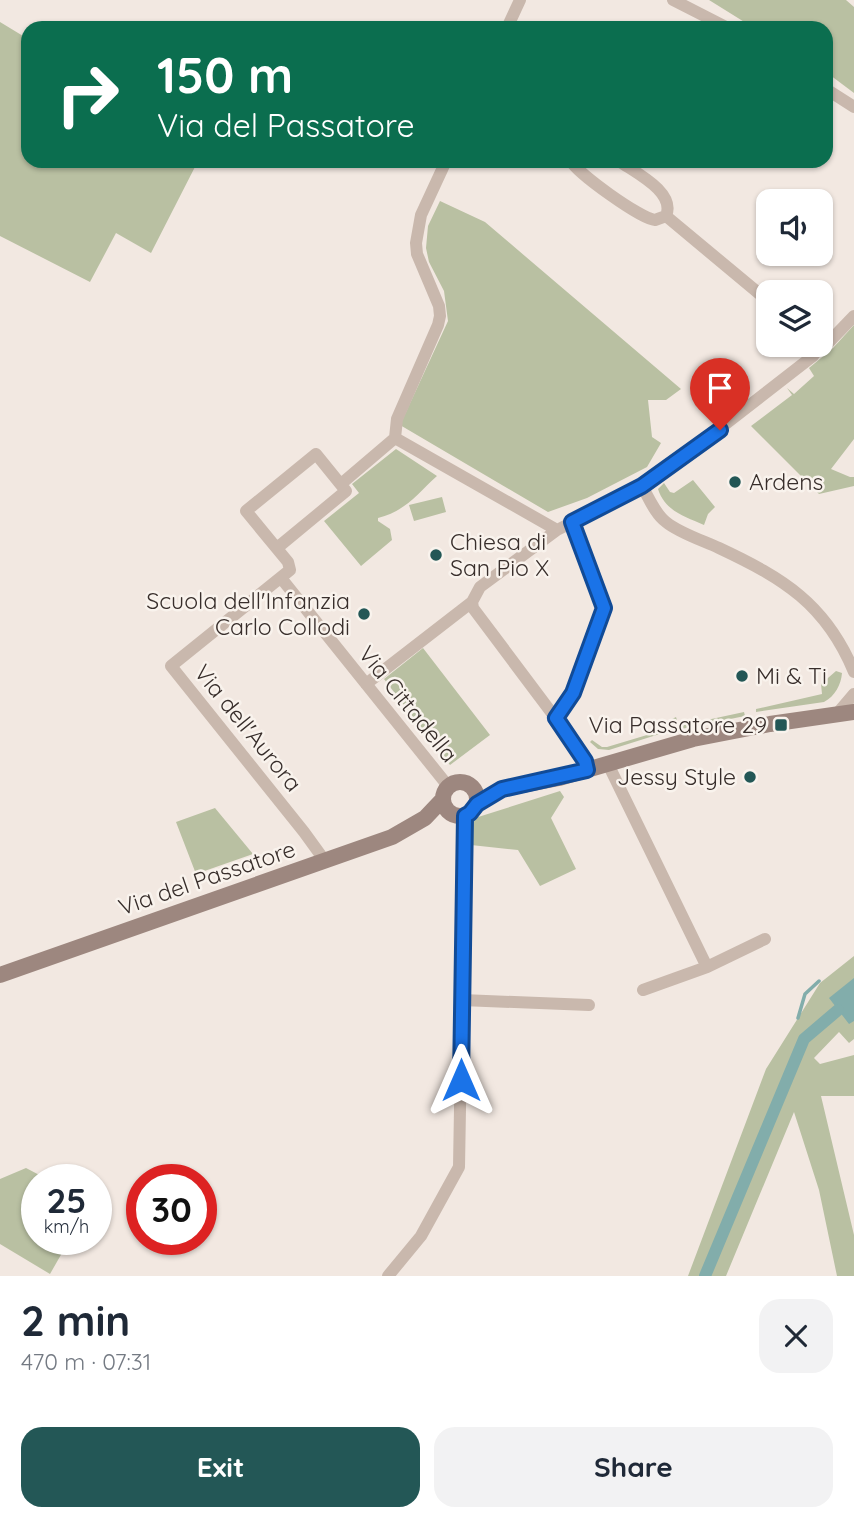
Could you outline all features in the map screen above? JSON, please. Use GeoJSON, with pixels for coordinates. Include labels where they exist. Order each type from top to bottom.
{"type":"FeatureCollection","features":[{"type":"Feature","properties":{"kind":"street"},"geometry":{"type":"LineString","coordinates":[[510,21],[520,0]]}},
{"type":"Feature","properties":{"kind":"street"},"geometry":{"type":"LineString","coordinates":[[673,0],[714,21]]}},
{"type":"Feature","properties":{"kind":"street"},"geometry":{"type":"LineString","coordinates":[[833,94],[854,107]]}},
{"type":"Feature","properties":{"kind":"street"},"geometry":{"type":"LineString","coordinates":[[341,484],[395,438],[397,419],[438,325],[439,306],[417,254],[416,243],[421,215],[443,168]]}},
{"type":"Feature","properties":{"kind":"street"},"geometry":{"type":"LineString","coordinates":[[575,168],[640,216],[655,220],[666,216],[669,210],[668,200],[661,191],[629,168]]}},
{"type":"Feature","properties":{"kind":"street"},"geometry":{"type":"LineString","coordinates":[[666,216],[756,291]]}},
{"type":"Feature","properties":{"kind":"street"},"geometry":{"type":"LineString","coordinates":[[833,338],[854,316]]}},
{"type":"Feature","properties":{"kind":"street"},"geometry":{"type":"LineString","coordinates":[[366,684],[472,601],[480,587],[557,530],[642,486],[739,415],[812,357]]}},
{"type":"Feature","properties":{"kind":"street"},"geometry":{"type":"LineString","coordinates":[[395,438],[557,530]]}},
{"type":"Feature","properties":{"kind":"street"},"geometry":{"type":"LineString","coordinates":[[277,548],[346,491],[316,454],[246,511],[288,562],[290,570],[281,578]]}},
{"type":"Feature","properties":{"kind":"street"},"geometry":{"type":"LineString","coordinates":[[642,486],[666,523],[771,574],[807,601],[834,631],[854,672]]}},
{"type":"Feature","properties":{"kind":"street"},"geometry":{"type":"LineString","coordinates":[[556,718],[573,693],[604,608],[572,522]]}},
{"type":"Feature","properties":{"kind":"street","name":"Via Cittadella"},"geometry":{"type":"LineString","coordinates":[[281,578],[444,781],[445,794]]}},
{"type":"Feature","properties":{"kind":"street","name":"Via dell'Aurora"},"geometry":{"type":"LineString","coordinates":[[281,578],[171,666],[325,861]]}},
{"type":"Feature","properties":{"kind":"street"},"geometry":{"type":"LineString","coordinates":[[472,601],[476,612],[556,718],[585,761],[587,770]]}},
{"type":"Feature","properties":{"kind":"street"},"geometry":{"type":"LineString","coordinates":[[837,714],[854,694]]}},
{"type":"Feature","properties":{"kind":"street","name":"Via del Passatore"},"geometry":{"type":"LineString","coordinates":[[0,975],[393,836],[425,818],[467,805],[502,789],[587,770],[721,733],[854,712]]}},
{"type":"Feature","properties":{"kind":"street"},"geometry":{"type":"LineString","coordinates":[[608,764],[707,967]]}},
{"type":"Feature","properties":{"kind":"street"},"geometry":{"type":"LineString","coordinates":[[388,1276],[421,1236],[459,1167],[467,805],[463,782],[457,782],[445,794],[446,808],[467,805]]}},
{"type":"Feature","properties":{"kind":"street","name":"Via del Passatore"},"geometry":{"type":"LineString","coordinates":[[425,818],[445,794]]}},
{"type":"Feature","properties":{"kind":"street"},"geometry":{"type":"LineString","coordinates":[[643,990],[707,967],[765,939]]}},
{"type":"Feature","properties":{"kind":"street"},"geometry":{"type":"LineString","coordinates":[[462,1000],[589,1005]]}},
{"type":"Feature","properties":{"kind":"green space"},"geometry":{"type":"Polygon","coordinates":[[[709,0],[846,0],[854,7],[854,93],[833,77],[833,21],[743,21],[709,0]]]}},
{"type":"Feature","properties":{"kind":"green space"},"geometry":{"type":"Polygon","coordinates":[[[0,22],[21,35],[21,168],[194,168],[151,253],[116,233],[90,282],[0,236],[0,22]]]}},
{"type":"Feature","properties":{"kind":"green space"},"geometry":{"type":"Polygon","coordinates":[[[440,201],[485,222],[681,389],[666,400],[648,400],[652,437],[661,443],[647,467],[587,498],[548,512],[400,425],[448,321],[444,291],[429,262],[426,248],[428,226],[440,201]]]}},
{"type":"Feature","properties":{"kind":"green space"},"geometry":{"type":"Polygon","coordinates":[[[854,325],[854,439],[831,469],[854,477],[854,486],[819,494],[751,426],[792,395],[787,388],[794,394],[814,376],[809,368],[822,357],[833,357],[833,348],[854,325]]]}},
{"type":"Feature","properties":{"kind":"green space"},"geometry":{"type":"Polygon","coordinates":[[[396,449],[437,476],[404,506],[378,518],[378,521],[390,529],[392,540],[361,566],[324,521],[359,493],[352,484],[396,449]]]}},
{"type":"Feature","properties":{"kind":"green space"},"geometry":{"type":"Polygon","coordinates":[[[693,480],[715,507],[708,514],[704,525],[670,508],[658,489],[664,483],[670,492],[674,493],[693,480]]]}},
{"type":"Feature","properties":{"kind":"green space"},"geometry":{"type":"Polygon","coordinates":[[[442,497],[446,512],[414,521],[409,505],[442,497]]]}},
{"type":"Feature","properties":{"kind":"green space"},"geometry":{"type":"Polygon","coordinates":[[[423,648],[490,735],[450,765],[384,679],[423,648]]]}},
{"type":"Feature","properties":{"kind":"green space"},"geometry":{"type":"Polygon","coordinates":[[[836,671],[842,673],[839,686],[824,702],[756,712],[756,709],[822,694],[821,684],[836,671]]]}},
{"type":"Feature","properties":{"kind":"green space"},"geometry":{"type":"Polygon","coordinates":[[[744,712],[745,716],[666,732],[609,750],[598,749],[590,742],[592,740],[602,747],[607,747],[657,732],[656,727],[676,717],[679,726],[744,712]]]}},
{"type":"Feature","properties":{"kind":"green space"},"geometry":{"type":"Polygon","coordinates":[[[560,791],[564,797],[551,818],[576,869],[540,886],[518,850],[471,845],[472,823],[475,818],[560,791]]]}},
{"type":"Feature","properties":{"kind":"green space"},"geometry":{"type":"Polygon","coordinates":[[[215,808],[253,854],[196,874],[176,822],[215,808]]]}},
{"type":"Feature","properties":{"kind":"green space"},"geometry":{"type":"Polygon","coordinates":[[[854,956],[854,1039],[849,1043],[839,1032],[814,1058],[820,1064],[854,1055],[854,1096],[821,1096],[854,1235],[854,1276],[837,1276],[819,1190],[794,1112],[726,1276],[688,1276],[766,1069],[820,983],[854,956]]]}},
{"type":"Feature","properties":{"kind":"green space"},"geometry":{"type":"Polygon","coordinates":[[[21,1170],[21,1255],[61,1255],[50,1274],[0,1244],[0,1179],[21,1170]]]}},
{"type":"Feature","properties":{"kind":"water"},"geometry":{"type":"Polygon","coordinates":[[[854,978],[854,1021],[849,1024],[829,998],[854,978]]]}},
{"type":"Feature","properties":{"kind":"waterway"},"geometry":{"type":"LineString","coordinates":[[798,1018],[805,994],[819,981]]}},
{"type":"Feature","properties":{"kind":"waterway"},"geometry":{"type":"LineString","coordinates":[[705,1276],[804,1039],[838,1010]]}},
{"type":"Feature","properties":{"kind":"place","name":"Ardens"},"geometry":{"type":"Point","coordinates":[735,482]}},
{"type":"Feature","properties":{"kind":"place","name":"Chiesa di San Pio X"},"geometry":{"type":"Point","coordinates":[436,555]}},
{"type":"Feature","properties":{"kind":"place","name":"Scuola dell'Infanzia Carlo Collodi"},"geometry":{"type":"Point","coordinates":[364,614]}},
{"type":"Feature","properties":{"kind":"place","name":"Mi & Ti"},"geometry":{"type":"Point","coordinates":[742,676]}},
{"type":"Feature","properties":{"kind":"place","name":"Via Passatore 29"},"geometry":{"type":"Point","coordinates":[781,725]}},
{"type":"Feature","properties":{"kind":"place","name":"Jessy Style"},"geometry":{"type":"Point","coordinates":[750,777]}},
{"type":"Feature","properties":{"kind":"route"},"geometry":{"type":"LineString","coordinates":[[461,1080],[465,816],[477,804],[502,789],[587,770],[585,761],[556,718],[573,693],[604,608],[572,522],[642,486],[720,430]]}}]}
